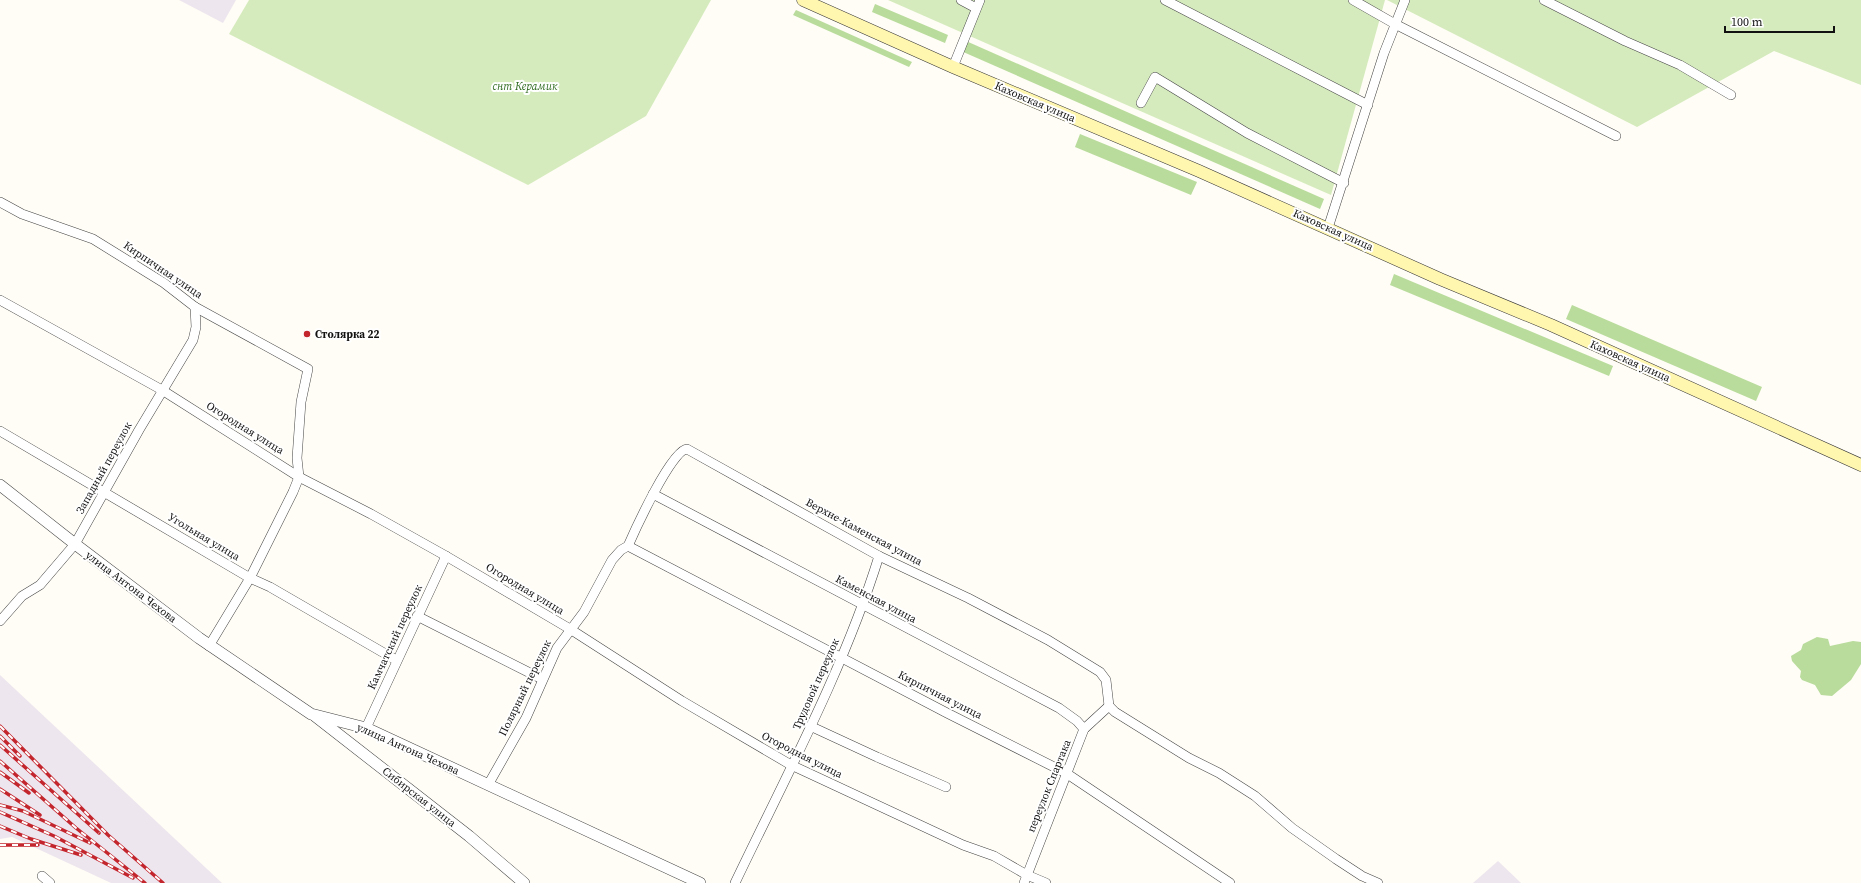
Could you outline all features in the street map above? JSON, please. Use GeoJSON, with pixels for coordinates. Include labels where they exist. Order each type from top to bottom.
{"type":"FeatureCollection","features":[{"type":"Feature","properties":{"kind":"main road","name":"Каховская улица"},"geometry":{"type":"LineString","coordinates":[[803,0],[953,67],[1199,171],[1551,326],[1861,465]]}},
{"type":"Feature","properties":{"kind":"street"},"geometry":{"type":"LineString","coordinates":[[953,67],[978,4],[961,0]]}},
{"type":"Feature","properties":{"kind":"street"},"geometry":{"type":"LineString","coordinates":[[1165,0],[1368,105]]}},
{"type":"Feature","properties":{"kind":"street"},"geometry":{"type":"LineString","coordinates":[[1353,0],[1395,24],[1616,136]]}},
{"type":"Feature","properties":{"kind":"street"},"geometry":{"type":"LineString","coordinates":[[1328,228],[1395,24],[1405,0]]}},
{"type":"Feature","properties":{"kind":"street"},"geometry":{"type":"LineString","coordinates":[[1544,0],[1625,41],[1680,65],[1731,95]]}},
{"type":"Feature","properties":{"kind":"street"},"geometry":{"type":"LineString","coordinates":[[1141,103],[1155,76],[1247,133],[1344,183]]}},
{"type":"Feature","properties":{"kind":"street","name":"Кирпичная улица"},"geometry":{"type":"LineString","coordinates":[[0,202],[22,214],[93,239],[164,283],[195,307],[308,369],[301,396],[296,458],[299,476]]}},
{"type":"Feature","properties":{"kind":"street","name":"Огородная улица"},"geometry":{"type":"LineString","coordinates":[[0,300],[162,390],[299,476],[446,556],[570,629],[682,701],[791,765],[963,844],[994,856],[1025,879],[1046,883]]}},
{"type":"Feature","properties":{"kind":"street","name":"Западный переулок"},"geometry":{"type":"LineString","coordinates":[[0,621],[22,596],[40,585],[74,544],[195,334],[197,320],[195,307]]}},
{"type":"Feature","properties":{"kind":"street","name":"Угольная улица"},"geometry":{"type":"LineString","coordinates":[[0,432],[250,578],[270,587],[396,660]]}},
{"type":"Feature","properties":{"kind":"street","name":"Верхне-Каменская улица"},"geometry":{"type":"LineString","coordinates":[[628,546],[642,514],[653,494],[680,452],[687,449],[879,556],[968,598],[1048,640],[1100,672],[1106,680],[1109,706]]}},
{"type":"Feature","properties":{"kind":"street"},"geometry":{"type":"LineString","coordinates":[[210,646],[250,578],[288,505],[299,476]]}},
{"type":"Feature","properties":{"kind":"street","name":"улица Антона Чехова"},"geometry":{"type":"LineString","coordinates":[[0,484],[74,544],[210,646],[311,714],[366,728],[700,883]]}},
{"type":"Feature","properties":{"kind":"street","name":"Каменская улица"},"geometry":{"type":"LineString","coordinates":[[653,494],[1059,708],[1077,721],[1084,729]]}},
{"type":"Feature","properties":{"kind":"street","name":"Кирпичная улица"},"geometry":{"type":"LineString","coordinates":[[628,546],[841,658],[1066,773],[1230,883]]}},
{"type":"Feature","properties":{"kind":"street","name":"Полярный переулок"},"geometry":{"type":"LineString","coordinates":[[488,785],[526,718],[557,648],[584,612],[616,554],[628,546]]}},
{"type":"Feature","properties":{"kind":"street","name":"Камчатский переулок"},"geometry":{"type":"LineString","coordinates":[[366,728],[396,660],[446,556]]}},
{"type":"Feature","properties":{"kind":"street","name":"Трудовой переулок"},"geometry":{"type":"LineString","coordinates":[[735,883],[841,658],[864,605],[879,556]]}},
{"type":"Feature","properties":{"kind":"street"},"geometry":{"type":"LineString","coordinates":[[417,616],[542,679]]}},
{"type":"Feature","properties":{"kind":"street"},"geometry":{"type":"LineString","coordinates":[[1109,706],[1115,712],[1189,758],[1219,773],[1253,795],[1292,828],[1336,859],[1362,876],[1378,883]]}},
{"type":"Feature","properties":{"kind":"street","name":"переулок Спартака"},"geometry":{"type":"LineString","coordinates":[[1025,879],[1084,729],[1109,706]]}},
{"type":"Feature","properties":{"kind":"street","name":"Сибирская улица"},"geometry":{"type":"LineString","coordinates":[[311,714],[470,836],[524,883]]}},
{"type":"Feature","properties":{"kind":"street"},"geometry":{"type":"LineString","coordinates":[[810,726],[946,787]]}},
{"type":"Feature","properties":{"kind":"street"},"geometry":{"type":"LineString","coordinates":[[42,876],[50,883]]}},
{"type":"Feature","properties":{"kind":"shaded area"},"geometry":{"type":"Polygon","coordinates":[[[179,0],[236,0],[223,23],[179,0]]]}},
{"type":"Feature","properties":{"kind":"shaded area"},"geometry":{"type":"Polygon","coordinates":[[[0,675],[222,883],[111,883],[12,837],[0,839],[0,675]]]}},
{"type":"Feature","properties":{"kind":"shaded area"},"geometry":{"type":"Polygon","coordinates":[[[1498,861],[1521,883],[1473,883],[1498,861]]]}},
{"type":"Feature","properties":{"kind":"green space","name":"снт Керамик"},"geometry":{"type":"Polygon","coordinates":[[[249,0],[711,0],[646,116],[528,185],[229,34],[249,0]]]}},
{"type":"Feature","properties":{"kind":"green space"},"geometry":{"type":"Polygon","coordinates":[[[888,0],[1385,0],[1331,195],[888,0]]]}},
{"type":"Feature","properties":{"kind":"green space"},"geometry":{"type":"Polygon","coordinates":[[[1387,0],[1861,0],[1861,85],[1774,51],[1637,127],[1387,0]]]}},
{"type":"Feature","properties":{"kind":"green space"},"geometry":{"type":"Polygon","coordinates":[[[875,4],[948,35],[945,43],[872,12],[875,4]]]}},
{"type":"Feature","properties":{"kind":"green space"},"geometry":{"type":"Polygon","coordinates":[[[796,10],[912,62],[909,67],[793,15],[796,10]]]}},
{"type":"Feature","properties":{"kind":"green space"},"geometry":{"type":"Polygon","coordinates":[[[966,41],[1324,199],[1320,209],[961,51],[966,41]]]}},
{"type":"Feature","properties":{"kind":"green space"},"geometry":{"type":"Polygon","coordinates":[[[1080,134],[1197,182],[1191,195],[1075,147],[1080,134]]]}},
{"type":"Feature","properties":{"kind":"green space"},"geometry":{"type":"Polygon","coordinates":[[[1394,274],[1613,366],[1609,376],[1390,285],[1394,274]]]}},
{"type":"Feature","properties":{"kind":"green space"},"geometry":{"type":"Polygon","coordinates":[[[1572,305],[1762,387],[1756,401],[1566,319],[1572,305]]]}},
{"type":"Feature","properties":{"kind":"green space"},"geometry":{"type":"Polygon","coordinates":[[[1817,637],[1828,639],[1830,646],[1853,641],[1861,642],[1861,664],[1851,680],[1832,696],[1821,695],[1815,685],[1802,680],[1800,677],[1801,671],[1792,661],[1791,656],[1801,650],[1803,644],[1817,637]]]}},
{"type":"Feature","properties":{"kind":"railway"},"geometry":{"type":"LineString","coordinates":[[0,726],[108,835],[163,883]]}},
{"type":"Feature","properties":{"kind":"railway"},"geometry":{"type":"LineString","coordinates":[[0,736],[20,756]]}},
{"type":"Feature","properties":{"kind":"railway"},"geometry":{"type":"LineString","coordinates":[[0,745],[99,833]]}},
{"type":"Feature","properties":{"kind":"railway"},"geometry":{"type":"LineString","coordinates":[[0,761],[76,828],[145,883]]}},
{"type":"Feature","properties":{"kind":"railway"},"geometry":{"type":"LineString","coordinates":[[0,772],[29,793]]}},
{"type":"Feature","properties":{"kind":"railway"},"geometry":{"type":"LineString","coordinates":[[0,789],[40,815]]}},
{"type":"Feature","properties":{"kind":"railway"},"geometry":{"type":"LineString","coordinates":[[0,805],[23,811],[90,843]]}},
{"type":"Feature","properties":{"kind":"railway"},"geometry":{"type":"LineString","coordinates":[[0,812],[54,836],[133,878]]}},
{"type":"Feature","properties":{"kind":"railway"},"geometry":{"type":"LineString","coordinates":[[0,826],[31,839],[81,855]]}},
{"type":"Feature","properties":{"kind":"railway"},"geometry":{"type":"LineString","coordinates":[[0,845],[38,845]]}},
{"type":"Feature","properties":{"kind":"place","name":"Столярка 22"},"geometry":{"type":"Point","coordinates":[307,334]}}]}
